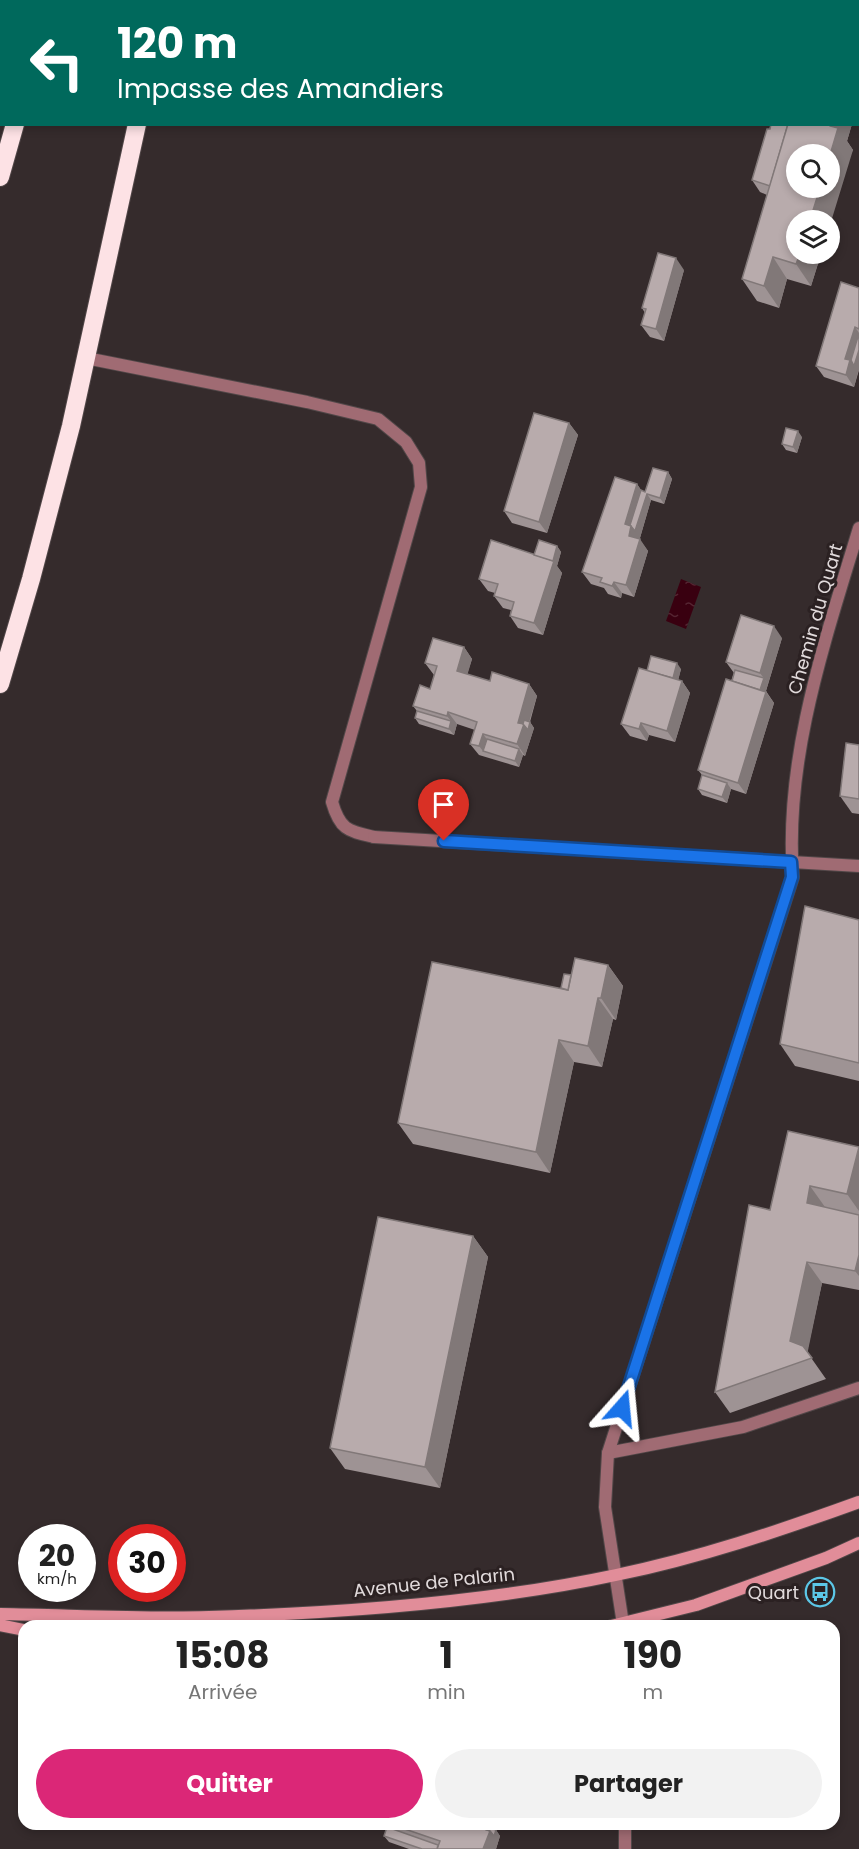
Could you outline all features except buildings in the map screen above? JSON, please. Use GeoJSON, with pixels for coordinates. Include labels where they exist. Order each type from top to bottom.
{"type":"FeatureCollection","features":[{"type":"Feature","properties":{"kind":"highway"},"geometry":{"type":"LineString","coordinates":[[0,177],[14,126]]}},
{"type":"Feature","properties":{"kind":"highway"},"geometry":{"type":"LineString","coordinates":[[0,684],[40,546],[86,358],[137,126]]}},
{"type":"Feature","properties":{"kind":"main road","name":"Avenue de Palarin"},"geometry":{"type":"LineString","coordinates":[[0,1614],[208,1617],[346,1609],[504,1594],[615,1575],[759,1539],[859,1502]]}},
{"type":"Feature","properties":{"kind":"main road"},"geometry":{"type":"LineString","coordinates":[[638,1620],[696,1605],[826,1558],[859,1543]]}},
{"type":"Feature","properties":{"kind":"main road"},"geometry":{"type":"LineString","coordinates":[[0,1624],[18,1628]]}},
{"type":"Feature","properties":{"kind":"street"},"geometry":{"type":"LineString","coordinates":[[86,358],[307,402],[378,419],[406,442],[419,463],[421,487],[332,802],[337,819],[349,832],[374,837],[859,866]]}},
{"type":"Feature","properties":{"kind":"street","name":"Chemin du Quart"},"geometry":{"type":"LineString","coordinates":[[619,1620],[615,1575],[605,1507],[608,1453],[792,877],[790,844],[799,760],[815,674],[859,528]]}},
{"type":"Feature","properties":{"kind":"street"},"geometry":{"type":"LineString","coordinates":[[608,1453],[743,1427],[859,1388]]}},
{"type":"Feature","properties":{"kind":"street"},"geometry":{"type":"LineString","coordinates":[[625,1830],[625,1849]]}},
{"type":"Feature","properties":{"kind":"water"},"geometry":{"type":"Polygon","coordinates":[[[681,579],[701,587],[686,629],[666,621],[681,579]]]}},
{"type":"Feature","properties":{"kind":"place","name":"Quart"},"geometry":{"type":"Point","coordinates":[820,1592]}},
{"type":"Feature","properties":{"kind":"route"},"geometry":{"type":"LineString","coordinates":[[444,841],[791,862],[792,877],[622,1408]]}}]}
